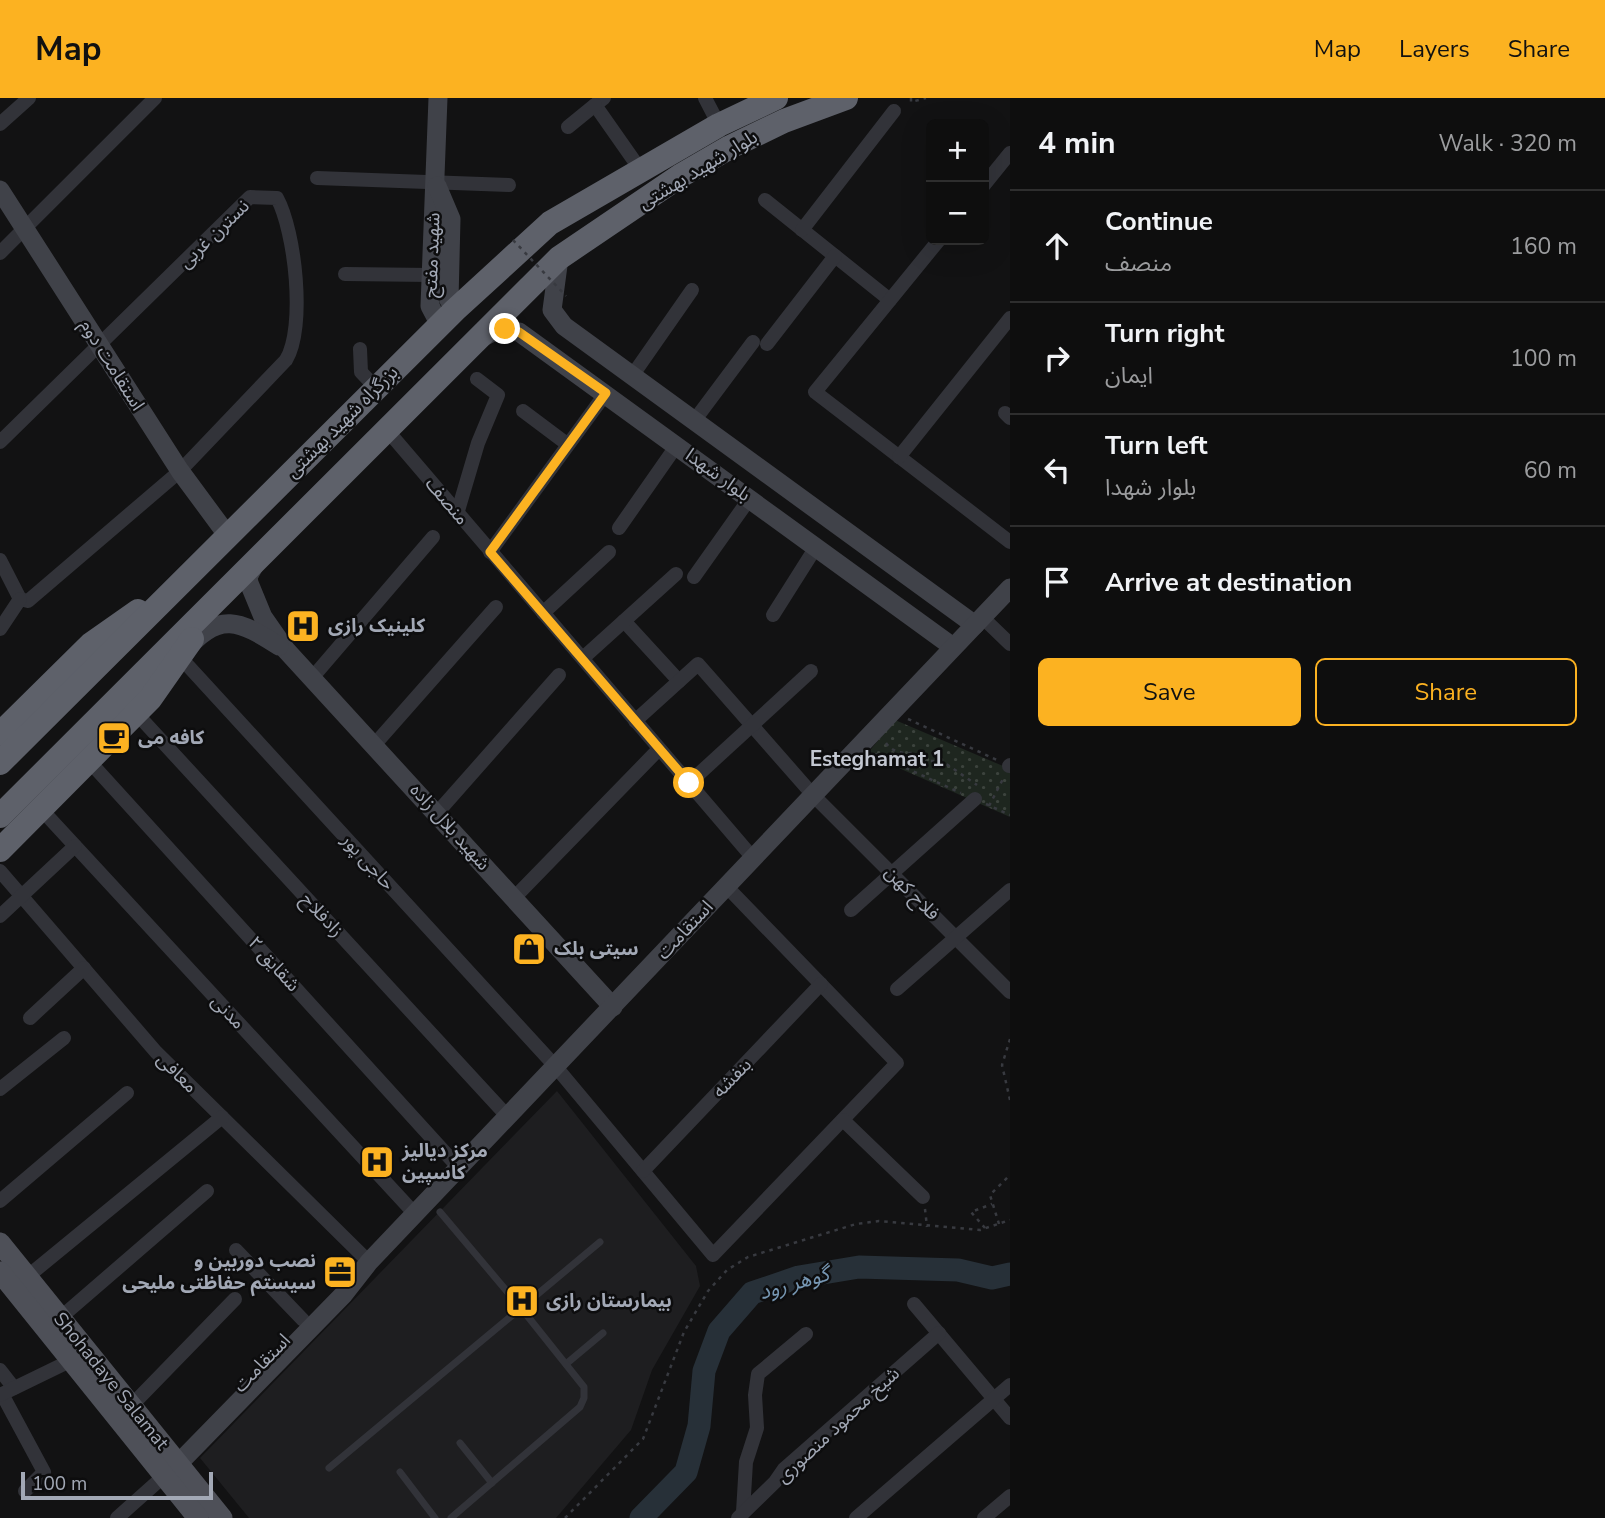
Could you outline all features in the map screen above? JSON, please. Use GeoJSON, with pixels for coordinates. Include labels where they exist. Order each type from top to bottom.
{"type":"FeatureCollection","features":[{"type":"Feature","properties":{"kind":"highway","name":"بلوار شهید بهشتی"},"geometry":{"type":"LineString","coordinates":[[719,125],[776,98]]}},
{"type":"Feature","properties":{"kind":"highway","name":"بلوار شهید بهشتی"},"geometry":{"type":"LineString","coordinates":[[559,258],[680,176],[730,147],[784,121],[846,98]]}},
{"type":"Feature","properties":{"kind":"highway","name":"بزرگراه شهید بهشتی"},"geometry":{"type":"LineString","coordinates":[[0,763],[447,317],[550,223],[719,125]]}},
{"type":"Feature","properties":{"kind":"highway","name":"بزرگراه شهید بهشتی"},"geometry":{"type":"LineString","coordinates":[[0,816],[559,258]]}},
{"type":"Feature","properties":{"kind":"highway"},"geometry":{"type":"LineString","coordinates":[[0,734],[95,640],[177,587]]}},
{"type":"Feature","properties":{"kind":"highway"},"geometry":{"type":"LineString","coordinates":[[0,850],[159,689],[220,597]]}},
{"type":"Feature","properties":{"kind":"main road","name":"شهید مفتح"},"geometry":{"type":"LineString","coordinates":[[435,182],[451,219],[447,317],[430,306],[438,98]]}},
{"type":"Feature","properties":{"kind":"main road","name":"استقامت دوم"},"geometry":{"type":"LineString","coordinates":[[0,190],[180,471],[228,536]]}},
{"type":"Feature","properties":{"kind":"main road","name":"بلوار شهدا"},"geometry":{"type":"LineString","coordinates":[[559,258],[552,310],[564,326],[978,621]]}},
{"type":"Feature","properties":{"kind":"main road","name":"بلوار شهدا"},"geometry":{"type":"LineString","coordinates":[[476,341],[497,330],[519,332],[953,648]]}},
{"type":"Feature","properties":{"kind":"main road","name":"شهید بلال زاده"},"geometry":{"type":"LineString","coordinates":[[257,559],[248,577],[249,583],[263,617],[286,650],[375,744],[613,1007]]}},
{"type":"Feature","properties":{"kind":"main road","name":"استقامت"},"geometry":{"type":"LineString","coordinates":[[171,1470],[344,1294],[365,1267],[1010,588]]}},
{"type":"Feature","properties":{"kind":"main road","name":"شهید بلال زاده"},"geometry":{"type":"LineString","coordinates":[[180,657],[199,635],[214,626],[230,622],[252,629],[286,650]]}},
{"type":"Feature","properties":{"kind":"main road","name":"Shohadaye Salamat"},"geometry":{"type":"LineString","coordinates":[[0,1243],[162,1444],[171,1470],[198,1518]]}},
{"type":"Feature","properties":{"kind":"main road","name":"استقامت"},"geometry":{"type":"LineString","coordinates":[[162,1444],[171,1447],[183,1443],[336,1287],[365,1267]]}},
{"type":"Feature","properties":{"kind":"main road","name":"Shohadaye Salamat"},"geometry":{"type":"LineString","coordinates":[[0,1272],[72,1360],[171,1470],[222,1518]]}},
{"type":"Feature","properties":{"kind":"street"},"geometry":{"type":"LineString","coordinates":[[0,124],[29,98]]}},
{"type":"Feature","properties":{"kind":"street"},"geometry":{"type":"LineString","coordinates":[[0,253],[155,98]]}},
{"type":"Feature","properties":{"kind":"street"},"geometry":{"type":"LineString","coordinates":[[705,98],[719,125]]}},
{"type":"Feature","properties":{"kind":"street"},"geometry":{"type":"LineString","coordinates":[[568,127],[599,102],[642,172]]}},
{"type":"Feature","properties":{"kind":"street"},"geometry":{"type":"LineString","coordinates":[[803,230],[894,111]]}},
{"type":"Feature","properties":{"kind":"street"},"geometry":{"type":"LineString","coordinates":[[986,182],[1010,153]]}},
{"type":"Feature","properties":{"kind":"street"},"geometry":{"type":"LineString","coordinates":[[317,178],[509,185]]}},
{"type":"Feature","properties":{"kind":"street","name":"نسترن غربی"},"geometry":{"type":"LineString","coordinates":[[100,346],[250,197],[277,198],[286,213],[297,298],[294,347],[286,360],[180,471]]}},
{"type":"Feature","properties":{"kind":"street"},"geometry":{"type":"LineString","coordinates":[[765,200],[890,300]]}},
{"type":"Feature","properties":{"kind":"street"},"geometry":{"type":"LineString","coordinates":[[935,245],[815,392],[1010,542]]}},
{"type":"Feature","properties":{"kind":"street"},"geometry":{"type":"LineString","coordinates":[[694,421],[835,256]]}},
{"type":"Feature","properties":{"kind":"street"},"geometry":{"type":"LineString","coordinates":[[345,274],[431,275]]}},
{"type":"Feature","properties":{"kind":"street"},"geometry":{"type":"LineString","coordinates":[[632,376],[692,290]]}},
{"type":"Feature","properties":{"kind":"street"},"geometry":{"type":"LineString","coordinates":[[899,457],[1010,318]]}},
{"type":"Feature","properties":{"kind":"street"},"geometry":{"type":"LineString","coordinates":[[0,442],[100,346]]}},
{"type":"Feature","properties":{"kind":"street"},"geometry":{"type":"LineString","coordinates":[[360,349],[360,372],[376,388]]}},
{"type":"Feature","properties":{"kind":"street"},"geometry":{"type":"LineString","coordinates":[[457,514],[478,443],[498,395],[478,379]]}},
{"type":"Feature","properties":{"kind":"street"},"geometry":{"type":"LineString","coordinates":[[490,552],[606,393]]}},
{"type":"Feature","properties":{"kind":"street"},"geometry":{"type":"LineString","coordinates":[[523,411],[567,444]]}},
{"type":"Feature","properties":{"kind":"street","name":"منصف"},"geometry":{"type":"LineString","coordinates":[[387,430],[753,858]]}},
{"type":"Feature","properties":{"kind":"street"},"geometry":{"type":"LineString","coordinates":[[619,528],[677,445]]}},
{"type":"Feature","properties":{"kind":"street"},"geometry":{"type":"LineString","coordinates":[[0,629],[24,600],[180,471]]}},
{"type":"Feature","properties":{"kind":"street"},"geometry":{"type":"LineString","coordinates":[[694,577],[750,498]]}},
{"type":"Feature","properties":{"kind":"street"},"geometry":{"type":"LineString","coordinates":[[312,678],[433,537]]}},
{"type":"Feature","properties":{"kind":"street"},"geometry":{"type":"LineString","coordinates":[[773,615],[816,547]]}},
{"type":"Feature","properties":{"kind":"street"},"geometry":{"type":"LineString","coordinates":[[543,613],[609,552]]}},
{"type":"Feature","properties":{"kind":"street"},"geometry":{"type":"LineString","coordinates":[[0,560],[24,600]]}},
{"type":"Feature","properties":{"kind":"street"},"geometry":{"type":"LineString","coordinates":[[583,658],[676,575]]}},
{"type":"Feature","properties":{"kind":"street"},"geometry":{"type":"LineString","coordinates":[[375,744],[496,607]]}},
{"type":"Feature","properties":{"kind":"street"},"geometry":{"type":"LineString","coordinates":[[624,621],[679,681],[635,721]]}},
{"type":"Feature","properties":{"kind":"street"},"geometry":{"type":"LineString","coordinates":[[978,621],[1010,644]]}},
{"type":"Feature","properties":{"kind":"street","name":"حاجی پور"},"geometry":{"type":"LineString","coordinates":[[180,657],[556,1067]]}},
{"type":"Feature","properties":{"kind":"street","name":"فلاح کهن"},"geometry":{"type":"LineString","coordinates":[[679,681],[698,664],[813,795],[1010,992]]}},
{"type":"Feature","properties":{"kind":"street"},"geometry":{"type":"LineString","coordinates":[[689,783],[811,671]]}},
{"type":"Feature","properties":{"kind":"street"},"geometry":{"type":"LineString","coordinates":[[437,813],[559,676]]}},
{"type":"Feature","properties":{"kind":"street","name":"زادفلاح"},"geometry":{"type":"LineString","coordinates":[[136,713],[508,1117]]}},
{"type":"Feature","properties":{"kind":"street"},"geometry":{"type":"LineString","coordinates":[[514,898],[659,749]]}},
{"type":"Feature","properties":{"kind":"street","name":"شقایق ۲"},"geometry":{"type":"LineString","coordinates":[[89,761],[459,1168]]}},
{"type":"Feature","properties":{"kind":"street"},"geometry":{"type":"LineString","coordinates":[[851,910],[975,799]]}},
{"type":"Feature","properties":{"kind":"street","name":"مدنی"},"geometry":{"type":"LineString","coordinates":[[41,809],[415,1214]]}},
{"type":"Feature","properties":{"kind":"street"},"geometry":{"type":"LineString","coordinates":[[0,916],[75,846]]}},
{"type":"Feature","properties":{"kind":"street","name":"معافی"},"geometry":{"type":"LineString","coordinates":[[0,871],[156,1052],[365,1267]]}},
{"type":"Feature","properties":{"kind":"street"},"geometry":{"type":"LineString","coordinates":[[556,1067],[713,1255],[897,1063],[727,887]]}},
{"type":"Feature","properties":{"kind":"street"},"geometry":{"type":"LineString","coordinates":[[897,989],[1010,890]]}},
{"type":"Feature","properties":{"kind":"street"},"geometry":{"type":"LineString","coordinates":[[30,1018],[84,968]]}},
{"type":"Feature","properties":{"kind":"street","name":"بنفشه"},"geometry":{"type":"LineString","coordinates":[[643,1171],[821,984]]}},
{"type":"Feature","properties":{"kind":"street"},"geometry":{"type":"LineString","coordinates":[[0,1089],[64,1038]]}},
{"type":"Feature","properties":{"kind":"street"},"geometry":{"type":"LineString","coordinates":[[0,1200],[127,1093]]}},
{"type":"Feature","properties":{"kind":"street"},"geometry":{"type":"LineString","coordinates":[[27,1277],[222,1117]]}},
{"type":"Feature","properties":{"kind":"street"},"geometry":{"type":"LineString","coordinates":[[843,1120],[923,1197]]}},
{"type":"Feature","properties":{"kind":"street"},"geometry":{"type":"LineString","coordinates":[[60,1318],[207,1191]]}},
{"type":"Feature","properties":{"kind":"street"},"geometry":{"type":"LineString","coordinates":[[236,1250],[303,1320]]}},
{"type":"Feature","properties":{"kind":"street"},"geometry":{"type":"LineString","coordinates":[[131,1406],[235,1299]]}},
{"type":"Feature","properties":{"kind":"street"},"geometry":{"type":"LineString","coordinates":[[914,1304],[1010,1418]]}},
{"type":"Feature","properties":{"kind":"street","name":"شیخ محمود منصوری"},"geometry":{"type":"LineString","coordinates":[[741,1515],[775,1482],[784,1469],[939,1333]]}},
{"type":"Feature","properties":{"kind":"street"},"geometry":{"type":"LineString","coordinates":[[741,1515],[746,1462],[757,1428],[755,1395],[758,1374],[806,1334]]}},
{"type":"Feature","properties":{"kind":"street"},"geometry":{"type":"LineString","coordinates":[[5,1392],[72,1360]]}},
{"type":"Feature","properties":{"kind":"street"},"geometry":{"type":"LineString","coordinates":[[0,1370],[5,1392],[44,1472],[25,1491]]}},
{"type":"Feature","properties":{"kind":"street"},"geometry":{"type":"LineString","coordinates":[[856,1518],[1010,1385]]}},
{"type":"Feature","properties":{"kind":"street"},"geometry":{"type":"LineString","coordinates":[[117,1518],[171,1470]]}},
{"type":"Feature","properties":{"kind":"street"},"geometry":{"type":"LineString","coordinates":[[984,1518],[1010,1496]]}},
{"type":"Feature","properties":{"kind":"lane"},"geometry":{"type":"LineString","coordinates":[[440,1212],[584,1387],[584,1398],[580,1407],[451,1518]]}},
{"type":"Feature","properties":{"kind":"lane"},"geometry":{"type":"LineString","coordinates":[[329,1468],[600,1242]]}},
{"type":"Feature","properties":{"kind":"lane"},"geometry":{"type":"LineString","coordinates":[[566,1364],[603,1333]]}},
{"type":"Feature","properties":{"kind":"lane"},"geometry":{"type":"LineString","coordinates":[[460,1443],[492,1483]]}},
{"type":"Feature","properties":{"kind":"lane"},"geometry":{"type":"LineString","coordinates":[[400,1472],[435,1518]]}},
{"type":"Feature","properties":{"kind":"path"},"geometry":{"type":"LineString","coordinates":[[911,98],[911,102],[926,99]]}},
{"type":"Feature","properties":{"kind":"path"},"geometry":{"type":"LineString","coordinates":[[513,240],[566,296]]}},
{"type":"Feature","properties":{"kind":"path"},"geometry":{"type":"LineString","coordinates":[[892,711],[1010,766],[989,806]]}},
{"type":"Feature","properties":{"kind":"path"},"geometry":{"type":"LineString","coordinates":[[877,728],[889,747],[903,754],[913,753],[922,761],[942,761],[957,769],[993,798]]}},
{"type":"Feature","properties":{"kind":"path"},"geometry":{"type":"LineString","coordinates":[[859,747],[1010,815]]}},
{"type":"Feature","properties":{"kind":"path"},"geometry":{"type":"LineString","coordinates":[[1010,1039],[1002,1065],[1010,1101]]}},
{"type":"Feature","properties":{"kind":"path"},"geometry":{"type":"LineString","coordinates":[[999,1224],[990,1195],[1010,1175]]}},
{"type":"Feature","properties":{"kind":"path"},"geometry":{"type":"LineString","coordinates":[[923,1197],[927,1227]]}},
{"type":"Feature","properties":{"kind":"path"},"geometry":{"type":"LineString","coordinates":[[985,1228],[971,1212],[993,1203]]}},
{"type":"Feature","properties":{"kind":"path"},"geometry":{"type":"LineString","coordinates":[[565,1518],[643,1439],[684,1332],[708,1291],[727,1270],[748,1257],[856,1224],[879,1221],[959,1230],[985,1228],[1010,1220]]}},
{"type":"Feature","properties":{"kind":"shaded area"},"geometry":{"type":"Polygon","coordinates":[[[895,720],[1010,769],[1010,817],[867,754],[895,720]]]}},
{"type":"Feature","properties":{"kind":"shaded area","name":"بیمارستان رازی"},"geometry":{"type":"Polygon","coordinates":[[[557,1091],[696,1266],[700,1286],[652,1370],[631,1430],[556,1518],[249,1518],[200,1458],[557,1091]]]}},
{"type":"Feature","properties":{"kind":"waterway","name":"گوهر رود"},"geometry":{"type":"LineString","coordinates":[[641,1518],[686,1472],[699,1426],[704,1371],[719,1331],[752,1293],[799,1277],[859,1267],[958,1270],[992,1278],[1010,1274]]}},
{"type":"Feature","properties":{"kind":"place","name":"کلینیک رازی"},"geometry":{"type":"Point","coordinates":[303,626]}},
{"type":"Feature","properties":{"kind":"place","name":"کافه می"},"geometry":{"type":"Point","coordinates":[114,738]}},
{"type":"Feature","properties":{"kind":"place","name":"سیتی بلک"},"geometry":{"type":"Point","coordinates":[529,949]}},
{"type":"Feature","properties":{"kind":"place","name":"مرکز دیالیز کاسپین"},"geometry":{"type":"Point","coordinates":[377,1162]}},
{"type":"Feature","properties":{"kind":"place","name":"نصب دوربین و سیستم حفاظتی ملیحی"},"geometry":{"type":"Point","coordinates":[340,1272]}},
{"type":"Feature","properties":{"kind":"place","name":"بیمارستان رازی"},"geometry":{"type":"Point","coordinates":[522,1301]}},
{"type":"Feature","properties":{"kind":"district","name":"Esteghamat 1"},"geometry":{"type":"Point","coordinates":[877,759]}},
{"type":"Feature","properties":{"kind":"route"},"geometry":{"type":"LineString","coordinates":[[505,329],[519,332],[606,393],[490,552],[689,783]]}}]}
